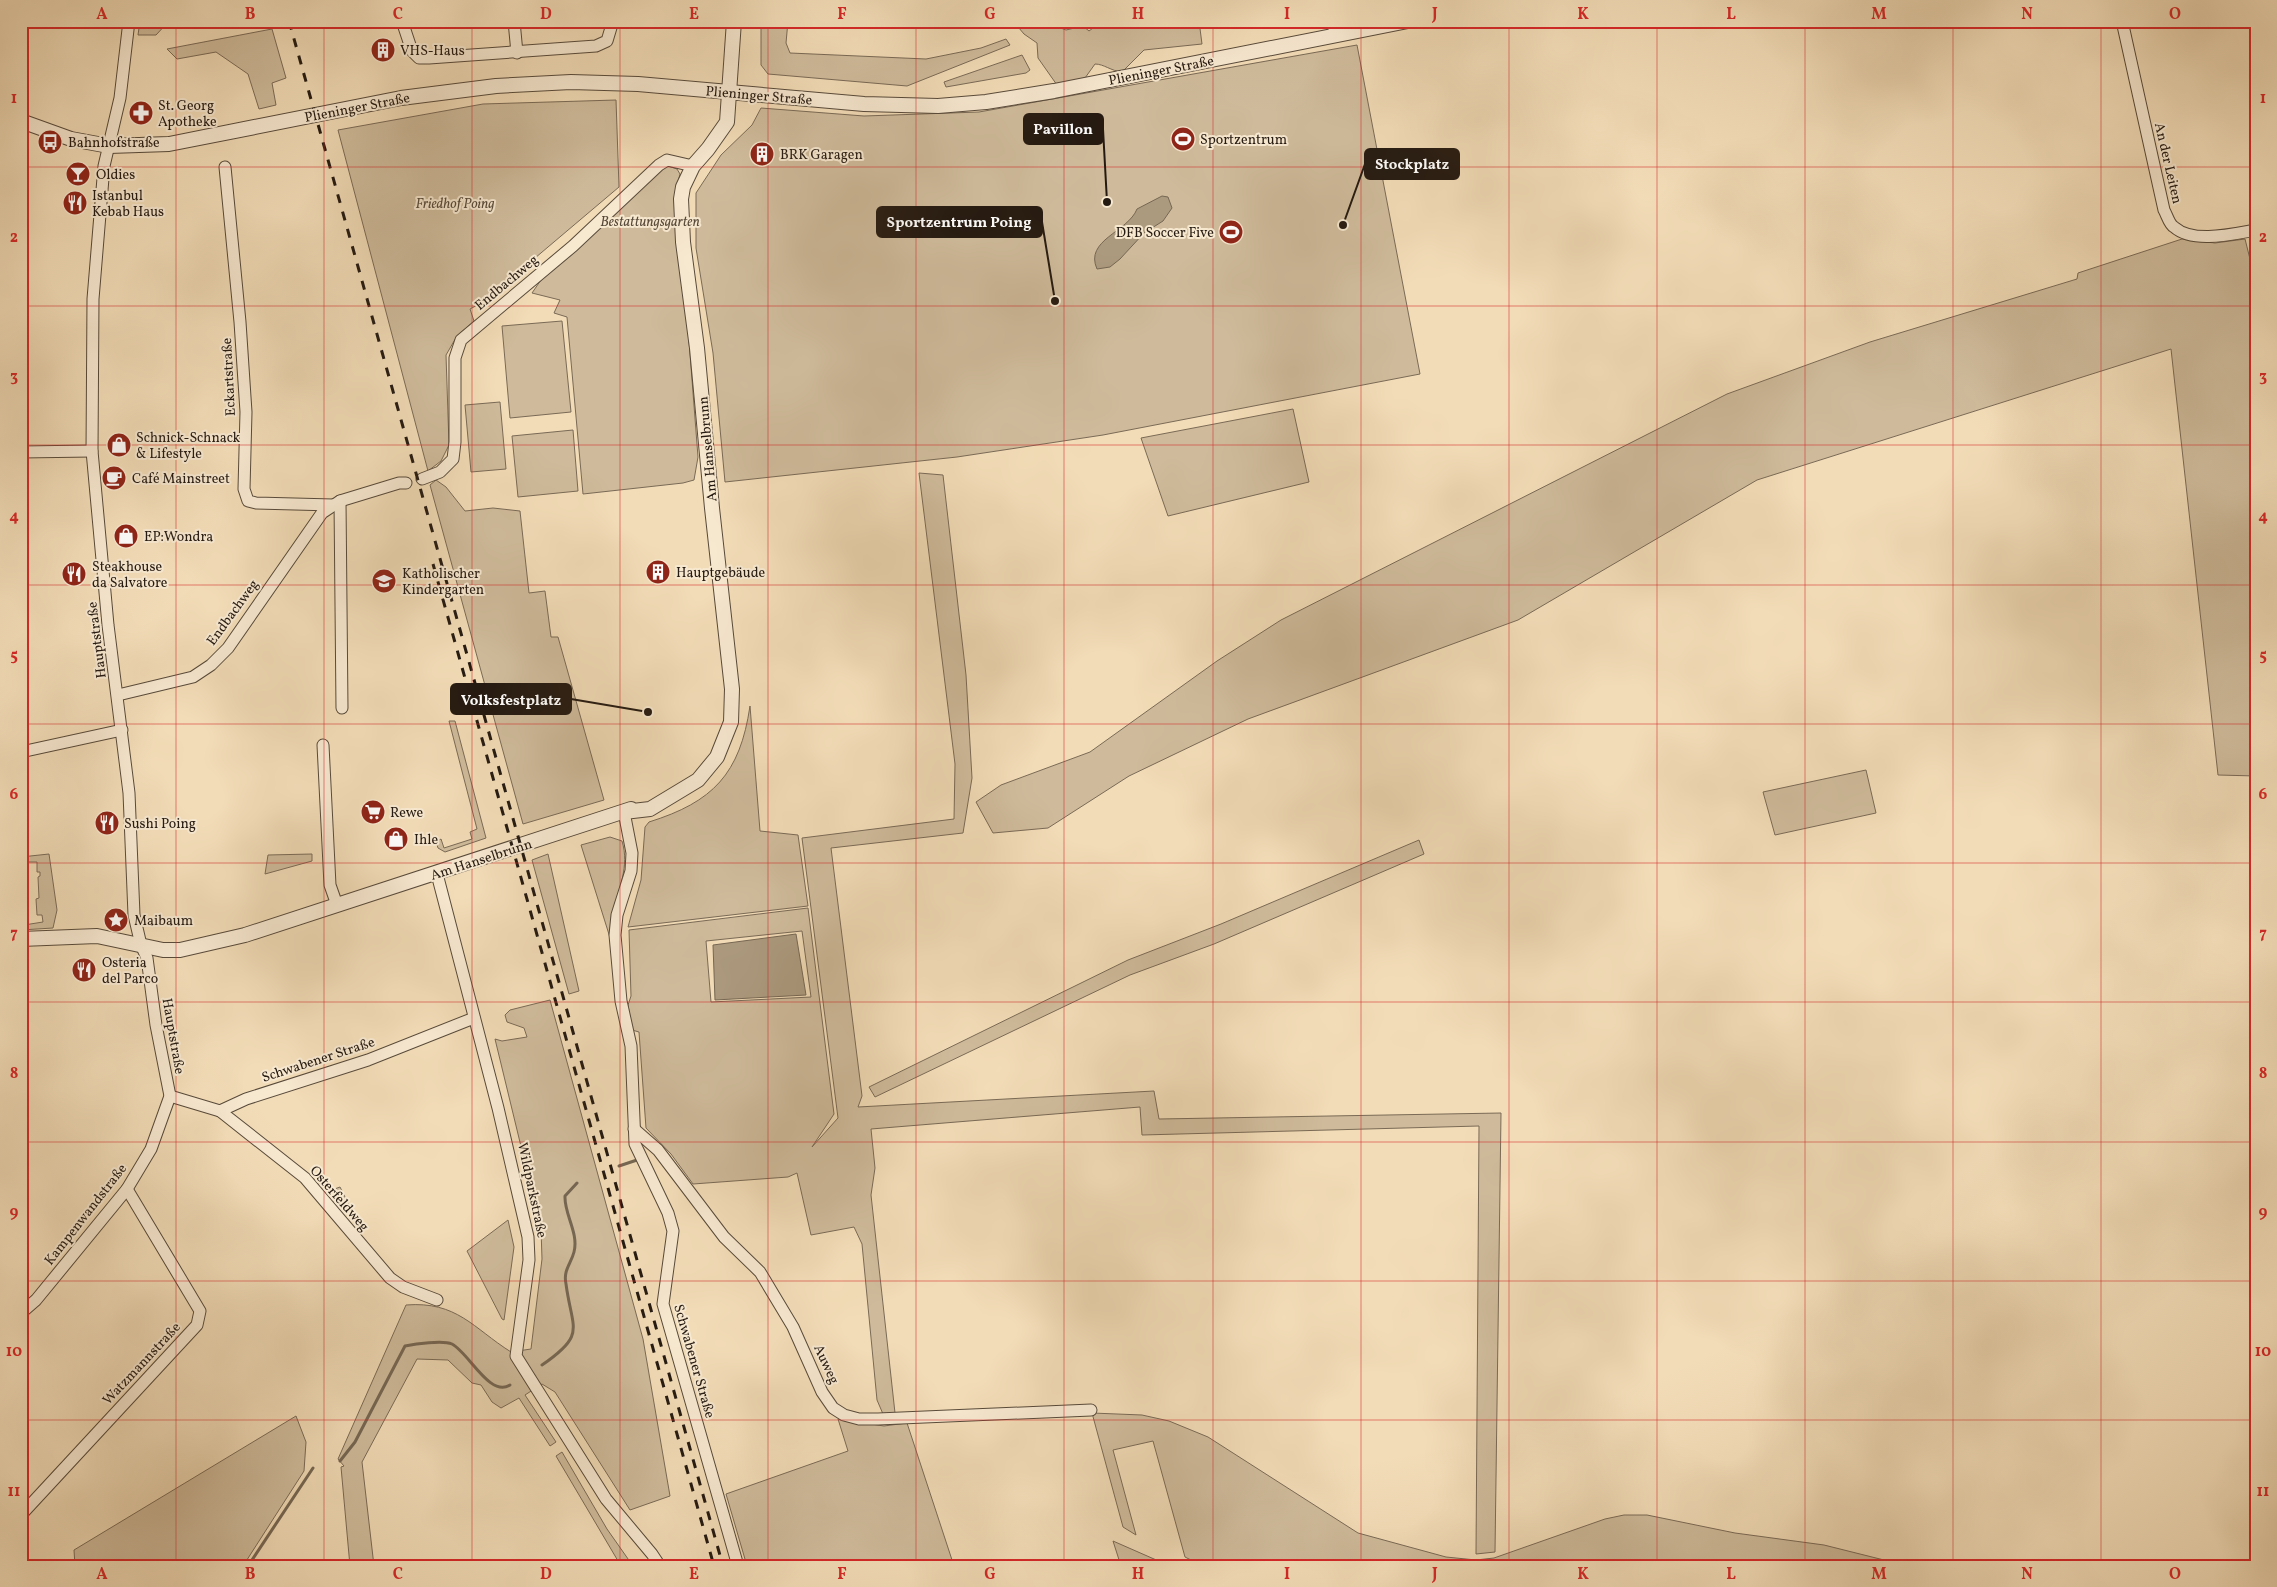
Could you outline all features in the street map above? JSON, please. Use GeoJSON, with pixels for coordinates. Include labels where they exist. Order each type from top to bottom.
{"type":"FeatureCollection","features":[{"type":"Feature","properties":{"kind":"street"},"geometry":{"type":"LineString","coordinates":[[109,146],[120,98],[129,21]]}},
{"type":"Feature","properties":{"kind":"street"},"geometry":{"type":"LineString","coordinates":[[402,21],[412,51],[419,58],[596,46],[607,41],[613,21]]}},
{"type":"Feature","properties":{"kind":"street"},"geometry":{"type":"LineString","coordinates":[[514,21],[517,52]]}},
{"type":"Feature","properties":{"kind":"street","name":"Am Hanselbrunn"},"geometry":{"type":"LineString","coordinates":[[21,939],[97,936],[163,950],[198,947],[245,935],[624,812],[650,808],[698,780],[717,758],[731,722],[732,707],[697,348],[683,242],[682,193],[693,166],[708,150],[727,122],[731,92],[734,21]]}},
{"type":"Feature","properties":{"kind":"street","name":"Plieninger Straße"},"geometry":{"type":"LineString","coordinates":[[21,121],[71,139],[109,146],[169,144],[401,98],[496,86],[589,83],[900,105],[938,106],[986,102],[1054,92],[1334,28],[1408,21]]}},
{"type":"Feature","properties":{"kind":"street","name":"An der Leiten"},"geometry":{"type":"LineString","coordinates":[[2122,21],[2164,210],[2173,227],[2186,233],[2216,237],[2256,230]]}},
{"type":"Feature","properties":{"kind":"street","name":"Hauptstraße"},"geometry":{"type":"LineString","coordinates":[[109,146],[104,166],[93,299],[92,452],[108,625],[130,803],[134,915],[146,958],[156,1025],[170,1096]]}},
{"type":"Feature","properties":{"kind":"street","name":"Endbachweg"},"geometry":{"type":"LineString","coordinates":[[422,479],[440,472],[453,459],[455,442],[455,358],[461,340],[573,246],[659,165],[667,160],[693,166]]}},
{"type":"Feature","properties":{"kind":"street","name":"Eckartstraße"},"geometry":{"type":"LineString","coordinates":[[225,167],[240,322],[246,412],[246,495],[248,500],[256,503],[336,503]]}},
{"type":"Feature","properties":{"kind":"street"},"geometry":{"type":"LineString","coordinates":[[21,452],[92,452]]}},
{"type":"Feature","properties":{"kind":"street","name":"Endbachweg"},"geometry":{"type":"LineString","coordinates":[[118,695],[193,677],[212,665],[228,648],[322,513],[336,503],[399,483],[406,483]]}},
{"type":"Feature","properties":{"kind":"street"},"geometry":{"type":"LineString","coordinates":[[336,503],[342,708]]}},
{"type":"Feature","properties":{"kind":"street"},"geometry":{"type":"LineString","coordinates":[[21,752],[122,730]]}},
{"type":"Feature","properties":{"kind":"street"},"geometry":{"type":"LineString","coordinates":[[323,745],[330,885],[336,905]]}},
{"type":"Feature","properties":{"kind":"street","name":"Schwabener Straße"},"geometry":{"type":"LineString","coordinates":[[624,812],[632,854],[631,871],[617,915],[615,935],[621,1001],[631,1046],[636,1144],[668,1213],[673,1231],[663,1304],[738,1566]]}},
{"type":"Feature","properties":{"kind":"street","name":"Wildparkstraße"},"geometry":{"type":"LineString","coordinates":[[437,874],[498,1108],[528,1237],[529,1260],[516,1356],[606,1500],[660,1566]]}},
{"type":"Feature","properties":{"kind":"street","name":"Schwabener Straße"},"geometry":{"type":"LineString","coordinates":[[220,1111],[246,1098],[368,1060],[474,1018]]}},
{"type":"Feature","properties":{"kind":"street"},"geometry":{"type":"LineString","coordinates":[[170,1096],[220,1111]]}},
{"type":"Feature","properties":{"kind":"street","name":"Kampenwandstraße"},"geometry":{"type":"LineString","coordinates":[[21,1313],[36,1300],[127,1189],[151,1149],[170,1096]]}},
{"type":"Feature","properties":{"kind":"street","name":"Osterfeldweg"},"geometry":{"type":"LineString","coordinates":[[220,1111],[305,1178],[390,1278],[403,1287],[437,1300]]}},
{"type":"Feature","properties":{"kind":"street","name":"Auweg"},"geometry":{"type":"LineString","coordinates":[[634,1129],[658,1150],[724,1237],[760,1272],[793,1327],[822,1392],[833,1408],[844,1416],[859,1419],[878,1419],[1091,1410]]}},
{"type":"Feature","properties":{"kind":"street","name":"Watzmannstraße"},"geometry":{"type":"LineString","coordinates":[[21,1515],[197,1325],[200,1318],[200,1311],[127,1189]]}},
{"type":"Feature","properties":{"kind":"green space"},"geometry":{"type":"Polygon","coordinates":[[[140,21],[169,21],[156,35],[138,35],[140,21]]]}},
{"type":"Feature","properties":{"kind":"green space"},"geometry":{"type":"Polygon","coordinates":[[[761,21],[788,21],[786,43],[790,53],[926,59],[981,48],[1006,39],[1010,45],[907,86],[768,74],[761,65],[761,21]]]}},
{"type":"Feature","properties":{"kind":"green space"},"geometry":{"type":"Polygon","coordinates":[[[1013,21],[1053,25],[1066,30],[1083,26],[1089,31],[1093,28],[1163,21],[1199,21],[1202,44],[1144,50],[1122,72],[1095,64],[1085,78],[1057,85],[1038,58],[1037,43],[1024,34],[1013,21]]]}},
{"type":"Feature","properties":{"kind":"green space"},"geometry":{"type":"Polygon","coordinates":[[[272,29],[286,78],[272,83],[276,105],[259,109],[248,74],[216,52],[177,59],[167,49],[272,29]]]}},
{"type":"Feature","properties":{"kind":"green space"},"geometry":{"type":"Polygon","coordinates":[[[1357,45],[1420,374],[1103,435],[957,457],[725,482],[713,353],[696,248],[696,193],[721,155],[752,125],[761,108],[864,116],[979,112],[1357,45]]]}},
{"type":"Feature","properties":{"kind":"green space"},"geometry":{"type":"Polygon","coordinates":[[[1022,55],[1030,70],[1026,73],[946,87],[944,82],[1022,55]]]}},
{"type":"Feature","properties":{"kind":"green space","name":"Friedhof Poing"},"geometry":{"type":"Polygon","coordinates":[[[616,100],[619,187],[483,302],[470,309],[474,321],[457,336],[446,355],[449,445],[441,461],[428,471],[338,130],[483,104],[616,100]]]}},
{"type":"Feature","properties":{"kind":"green space","name":"Bestattungsgarten"},"geometry":{"type":"Polygon","coordinates":[[[668,166],[677,169],[680,174],[677,186],[698,457],[694,480],[683,483],[583,494],[567,317],[554,313],[560,300],[532,293],[543,277],[659,169],[668,166]]]}},
{"type":"Feature","properties":{"kind":"green space"},"geometry":{"type":"Polygon","coordinates":[[[2182,239],[2215,243],[2245,239],[2256,283],[2256,776],[2218,775],[2171,349],[1757,480],[1518,620],[1248,719],[1129,776],[1048,828],[993,833],[976,802],[1001,785],[1090,752],[1217,661],[1281,620],[1727,394],[1870,342],[2077,279],[2078,273],[2182,239]]]}},
{"type":"Feature","properties":{"kind":"green space"},"geometry":{"type":"Polygon","coordinates":[[[562,321],[571,412],[510,418],[502,326],[562,321]]]}},
{"type":"Feature","properties":{"kind":"green space"},"geometry":{"type":"Polygon","coordinates":[[[500,402],[506,469],[471,472],[465,405],[500,402]]]}},
{"type":"Feature","properties":{"kind":"green space"},"geometry":{"type":"Polygon","coordinates":[[[1293,409],[1309,482],[1168,516],[1141,438],[1293,409]]]}},
{"type":"Feature","properties":{"kind":"green space"},"geometry":{"type":"Polygon","coordinates":[[[573,430],[578,491],[518,497],[512,436],[573,430]]]}},
{"type":"Feature","properties":{"kind":"green space"},"geometry":{"type":"Polygon","coordinates":[[[919,473],[943,475],[966,675],[972,778],[963,833],[831,848],[862,1096],[858,1107],[1154,1091],[1159,1119],[1501,1113],[1495,1552],[1476,1554],[1479,1126],[1142,1135],[1140,1107],[871,1129],[875,1168],[871,1195],[895,1413],[883,1414],[877,1400],[862,1244],[854,1227],[811,1235],[797,1173],[788,1177],[693,1184],[671,1154],[646,1128],[639,1032],[632,1030],[628,1005],[631,996],[629,930],[808,908],[834,1114],[812,1147],[838,1118],[802,838],[954,819],[955,764],[919,473]],[[802,931],[706,941],[711,1002],[811,997],[802,931]]]}},
{"type":"Feature","properties":{"kind":"green space"},"geometry":{"type":"Polygon","coordinates":[[[436,480],[446,487],[465,511],[493,508],[520,511],[529,593],[545,591],[551,637],[558,637],[604,800],[523,824],[430,485],[436,480]]]}},
{"type":"Feature","properties":{"kind":"green space"},"geometry":{"type":"Polygon","coordinates":[[[750,706],[760,831],[798,835],[808,906],[628,927],[641,880],[645,827],[649,822],[690,805],[720,782],[731,767],[739,750],[750,706]]]}},
{"type":"Feature","properties":{"kind":"green space"},"geometry":{"type":"Polygon","coordinates":[[[449,721],[455,721],[486,838],[445,852],[438,848],[436,842],[441,839],[444,848],[472,839],[470,832],[477,829],[449,721]]]}},
{"type":"Feature","properties":{"kind":"green space"},"geometry":{"type":"Polygon","coordinates":[[[1866,770],[1876,813],[1775,835],[1763,792],[1866,770]]]}},
{"type":"Feature","properties":{"kind":"green space"},"geometry":{"type":"Polygon","coordinates":[[[610,837],[622,841],[625,860],[613,917],[612,944],[581,845],[610,837]]]}},
{"type":"Feature","properties":{"kind":"green space"},"geometry":{"type":"Polygon","coordinates":[[[1419,840],[1424,854],[1214,944],[1130,975],[875,1097],[869,1087],[1128,960],[1221,924],[1419,840]]]}},
{"type":"Feature","properties":{"kind":"green space"},"geometry":{"type":"Polygon","coordinates":[[[49,854],[57,910],[53,928],[21,930],[21,912],[24,925],[43,922],[42,915],[37,915],[36,899],[39,898],[38,877],[40,872],[37,872],[37,862],[21,862],[21,857],[49,854]]]}},
{"type":"Feature","properties":{"kind":"green space"},"geometry":{"type":"Polygon","coordinates":[[[312,854],[312,861],[265,874],[268,855],[312,854]]]}},
{"type":"Feature","properties":{"kind":"green space"},"geometry":{"type":"Polygon","coordinates":[[[548,854],[579,991],[569,994],[532,860],[548,854]]]}},
{"type":"Feature","properties":{"kind":"green space"},"geometry":{"type":"Polygon","coordinates":[[[550,1000],[643,1339],[670,1496],[630,1510],[555,1392],[542,1384],[525,1395],[556,1442],[550,1446],[519,1398],[501,1408],[492,1402],[481,1385],[472,1383],[448,1360],[417,1359],[362,1462],[374,1566],[350,1566],[341,1467],[344,1466],[338,1459],[406,1305],[439,1307],[452,1312],[511,1352],[531,1349],[542,1259],[541,1229],[495,1039],[502,1041],[527,1037],[524,1028],[507,1022],[505,1015],[510,1010],[550,1000]]]}},
{"type":"Feature","properties":{"kind":"green space"},"geometry":{"type":"Polygon","coordinates":[[[340,1187],[351,1209],[345,1212],[329,1191],[340,1187]]]}},
{"type":"Feature","properties":{"kind":"green space"},"geometry":{"type":"Polygon","coordinates":[[[508,1220],[514,1247],[504,1320],[467,1251],[508,1220]]]}},
{"type":"Feature","properties":{"kind":"green space"},"geometry":{"type":"Polygon","coordinates":[[[1092,1413],[1142,1415],[1169,1421],[1208,1437],[1358,1533],[1446,1557],[1476,1560],[1494,1558],[1605,1519],[1624,1515],[1647,1515],[1735,1533],[1824,1545],[1888,1561],[1896,1566],[1203,1566],[1185,1557],[1153,1441],[1113,1450],[1136,1535],[1123,1527],[1092,1413]]]}},
{"type":"Feature","properties":{"kind":"green space"},"geometry":{"type":"Polygon","coordinates":[[[296,1416],[306,1442],[304,1471],[243,1566],[75,1566],[74,1550],[296,1416]]]}},
{"type":"Feature","properties":{"kind":"green space"},"geometry":{"type":"Polygon","coordinates":[[[838,1419],[884,1426],[907,1423],[954,1566],[747,1566],[726,1494],[848,1451],[838,1419]]]}},
{"type":"Feature","properties":{"kind":"green space"},"geometry":{"type":"Polygon","coordinates":[[[562,1452],[607,1529],[633,1566],[621,1566],[556,1456],[562,1452]]]}},
{"type":"Feature","properties":{"kind":"green space"},"geometry":{"type":"Polygon","coordinates":[[[1113,1541],[1170,1566],[1121,1566],[1113,1541]]]}},
{"type":"Feature","properties":{"kind":"shaded area"},"geometry":{"type":"Polygon","coordinates":[[[1162,196],[1168,197],[1172,208],[1163,221],[1144,233],[1110,267],[1097,269],[1096,251],[1102,243],[1125,224],[1137,209],[1162,196]]]}},
{"type":"Feature","properties":{"kind":"shaded area"},"geometry":{"type":"Polygon","coordinates":[[[796,934],[806,995],[715,1000],[713,945],[796,934]]]}},
{"type":"Feature","properties":{"kind":"waterway"},"geometry":{"type":"LineString","coordinates":[[619,1166],[637,1160]]}},
{"type":"Feature","properties":{"kind":"waterway"},"geometry":{"type":"LineString","coordinates":[[542,1365],[566,1346],[573,1330],[565,1279],[566,1271],[574,1252],[575,1238],[565,1203],[565,1196],[577,1183]]}},
{"type":"Feature","properties":{"kind":"waterway"},"geometry":{"type":"LineString","coordinates":[[340,1461],[355,1442],[405,1346],[436,1342],[452,1344],[459,1349],[487,1380],[502,1387],[510,1385]]}},
{"type":"Feature","properties":{"kind":"waterway"},"geometry":{"type":"LineString","coordinates":[[248,1566],[313,1468]]}},
{"type":"Feature","properties":{"kind":"railway"},"geometry":{"type":"LineString","coordinates":[[289,21],[723,1566]]}},
{"type":"Feature","properties":{"kind":"railway"},"geometry":{"type":"LineString","coordinates":[[433,564],[714,1566]]}},
{"type":"Feature","properties":{"kind":"place","name":"VHS-Haus"},"geometry":{"type":"Point","coordinates":[383,50]}},
{"type":"Feature","properties":{"kind":"place","name":"St. Georg Apotheke"},"geometry":{"type":"Point","coordinates":[141,113]}},
{"type":"Feature","properties":{"kind":"place","name":"Sportzentrum"},"geometry":{"type":"Point","coordinates":[1183,139]}},
{"type":"Feature","properties":{"kind":"place","name":"Bahnhofstraße"},"geometry":{"type":"Point","coordinates":[50,142]}},
{"type":"Feature","properties":{"kind":"place","name":"BRK Garagen"},"geometry":{"type":"Point","coordinates":[762,154]}},
{"type":"Feature","properties":{"kind":"place","name":"Oldies"},"geometry":{"type":"Point","coordinates":[78,174]}},
{"type":"Feature","properties":{"kind":"place","name":"Pavillon"},"geometry":{"type":"Point","coordinates":[1107,202]}},
{"type":"Feature","properties":{"kind":"place","name":"Istanbul Kebab Haus"},"geometry":{"type":"Point","coordinates":[75,203]}},
{"type":"Feature","properties":{"kind":"place","name":"Stockplatz"},"geometry":{"type":"Point","coordinates":[1343,225]}},
{"type":"Feature","properties":{"kind":"place","name":"DFB Soccer Five"},"geometry":{"type":"Point","coordinates":[1231,232]}},
{"type":"Feature","properties":{"kind":"place","name":"Sportzentrum Poing"},"geometry":{"type":"Point","coordinates":[1055,301]}},
{"type":"Feature","properties":{"kind":"place","name":"Schnick-Schnack & Lifestyle"},"geometry":{"type":"Point","coordinates":[119,445]}},
{"type":"Feature","properties":{"kind":"place","name":"Café Mainstreet"},"geometry":{"type":"Point","coordinates":[114,478]}},
{"type":"Feature","properties":{"kind":"place","name":"EP:Wondra"},"geometry":{"type":"Point","coordinates":[126,536]}},
{"type":"Feature","properties":{"kind":"place","name":"Hauptgebäude"},"geometry":{"type":"Point","coordinates":[658,572]}},
{"type":"Feature","properties":{"kind":"place","name":"Steakhouse da Salvatore"},"geometry":{"type":"Point","coordinates":[74,574]}},
{"type":"Feature","properties":{"kind":"place","name":"Katholischer Kindergarten"},"geometry":{"type":"Point","coordinates":[384,581]}},
{"type":"Feature","properties":{"kind":"place","name":"Volksfestplatz"},"geometry":{"type":"Point","coordinates":[648,712]}},
{"type":"Feature","properties":{"kind":"place","name":"Rewe"},"geometry":{"type":"Point","coordinates":[373,812]}},
{"type":"Feature","properties":{"kind":"place","name":"Sushi Poing"},"geometry":{"type":"Point","coordinates":[107,823]}},
{"type":"Feature","properties":{"kind":"place","name":"Ihle"},"geometry":{"type":"Point","coordinates":[396,839]}},
{"type":"Feature","properties":{"kind":"place","name":"Maibaum"},"geometry":{"type":"Point","coordinates":[116,920]}},
{"type":"Feature","properties":{"kind":"place","name":"Osteria del Parco"},"geometry":{"type":"Point","coordinates":[84,970]}}]}
